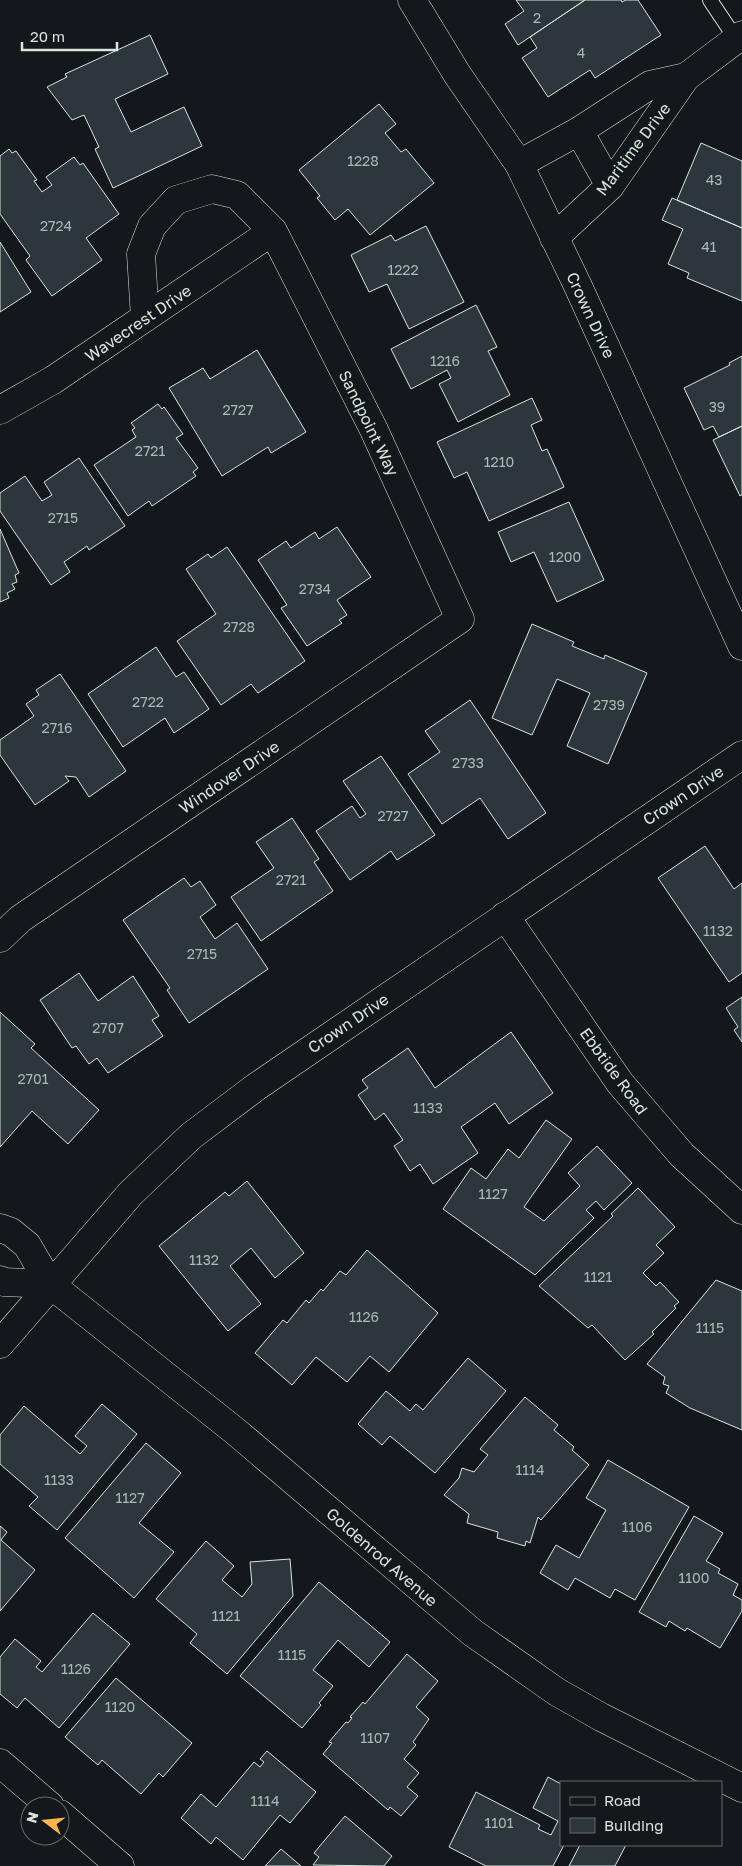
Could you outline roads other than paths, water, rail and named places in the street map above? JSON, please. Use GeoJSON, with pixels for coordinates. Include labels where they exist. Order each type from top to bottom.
{"type":"FeatureCollection","features":[{"type":"Feature","properties":{"kind":"street","name":"Crown Drive"},"geometry":{"type":"LineString","coordinates":[[412,0],[457,74],[519,164],[742,646]]}},
{"type":"Feature","properties":{"kind":"street","name":"Maritime Drive"},"geometry":{"type":"LineString","coordinates":[[554,238],[610,186],[686,77],[739,37]]}},
{"type":"Feature","properties":{"kind":"street","name":"Maritime Drive"},"geometry":{"type":"LineString","coordinates":[[519,164],[579,132],[650,85],[686,77]]}},
{"type":"Feature","properties":{"kind":"street"},"geometry":{"type":"LineString","coordinates":[[579,132],[610,186]]}},
{"type":"Feature","properties":{"kind":"street","name":"Sandpoint Way"},"geometry":{"type":"LineString","coordinates":[[145,318],[141,254],[152,226],[176,200],[212,190],[237,195],[273,231],[374,430],[460,619]]}},
{"type":"Feature","properties":{"kind":"street","name":"Wavecrest Drive"},"geometry":{"type":"LineString","coordinates":[[0,410],[53,380],[273,231]]}},
{"type":"Feature","properties":{"kind":"street","name":"Windover Drive"},"geometry":{"type":"LineString","coordinates":[[0,938],[20,920],[460,619]]}},
{"type":"Feature","properties":{"kind":"street","name":"Crown Drive"},"geometry":{"type":"LineString","coordinates":[[0,1344],[50,1284],[131,1193],[191,1136],[256,1086],[742,755]]}},
{"type":"Feature","properties":{"kind":"street","name":"Ebbtide Road"},"geometry":{"type":"LineString","coordinates":[[505,916],[620,1083],[682,1156],[742,1210]]}},
{"type":"Feature","properties":{"kind":"street","name":"Goldenrod Avenue"},"geometry":{"type":"LineString","coordinates":[[0,1228],[11,1232],[27,1245],[50,1284],[235,1431],[434,1602],[501,1654],[557,1692],[601,1717],[742,1788]]}},
{"type":"Feature","properties":{"kind":"street"},"geometry":{"type":"LineString","coordinates":[[0,1280],[4,1282],[50,1284]]}},
{"type":"Feature","properties":{"kind":"street"},"geometry":{"type":"LineString","coordinates":[[0,1763],[38,1796]]}},
{"type":"Feature","properties":{"kind":"street"},"geometry":{"type":"LineString","coordinates":[[70,1823],[120,1866]]}},
{"type":"Feature","properties":{"kind":"lane"},"geometry":{"type":"LineString","coordinates":[[710,0],[739,37]]}}]}
